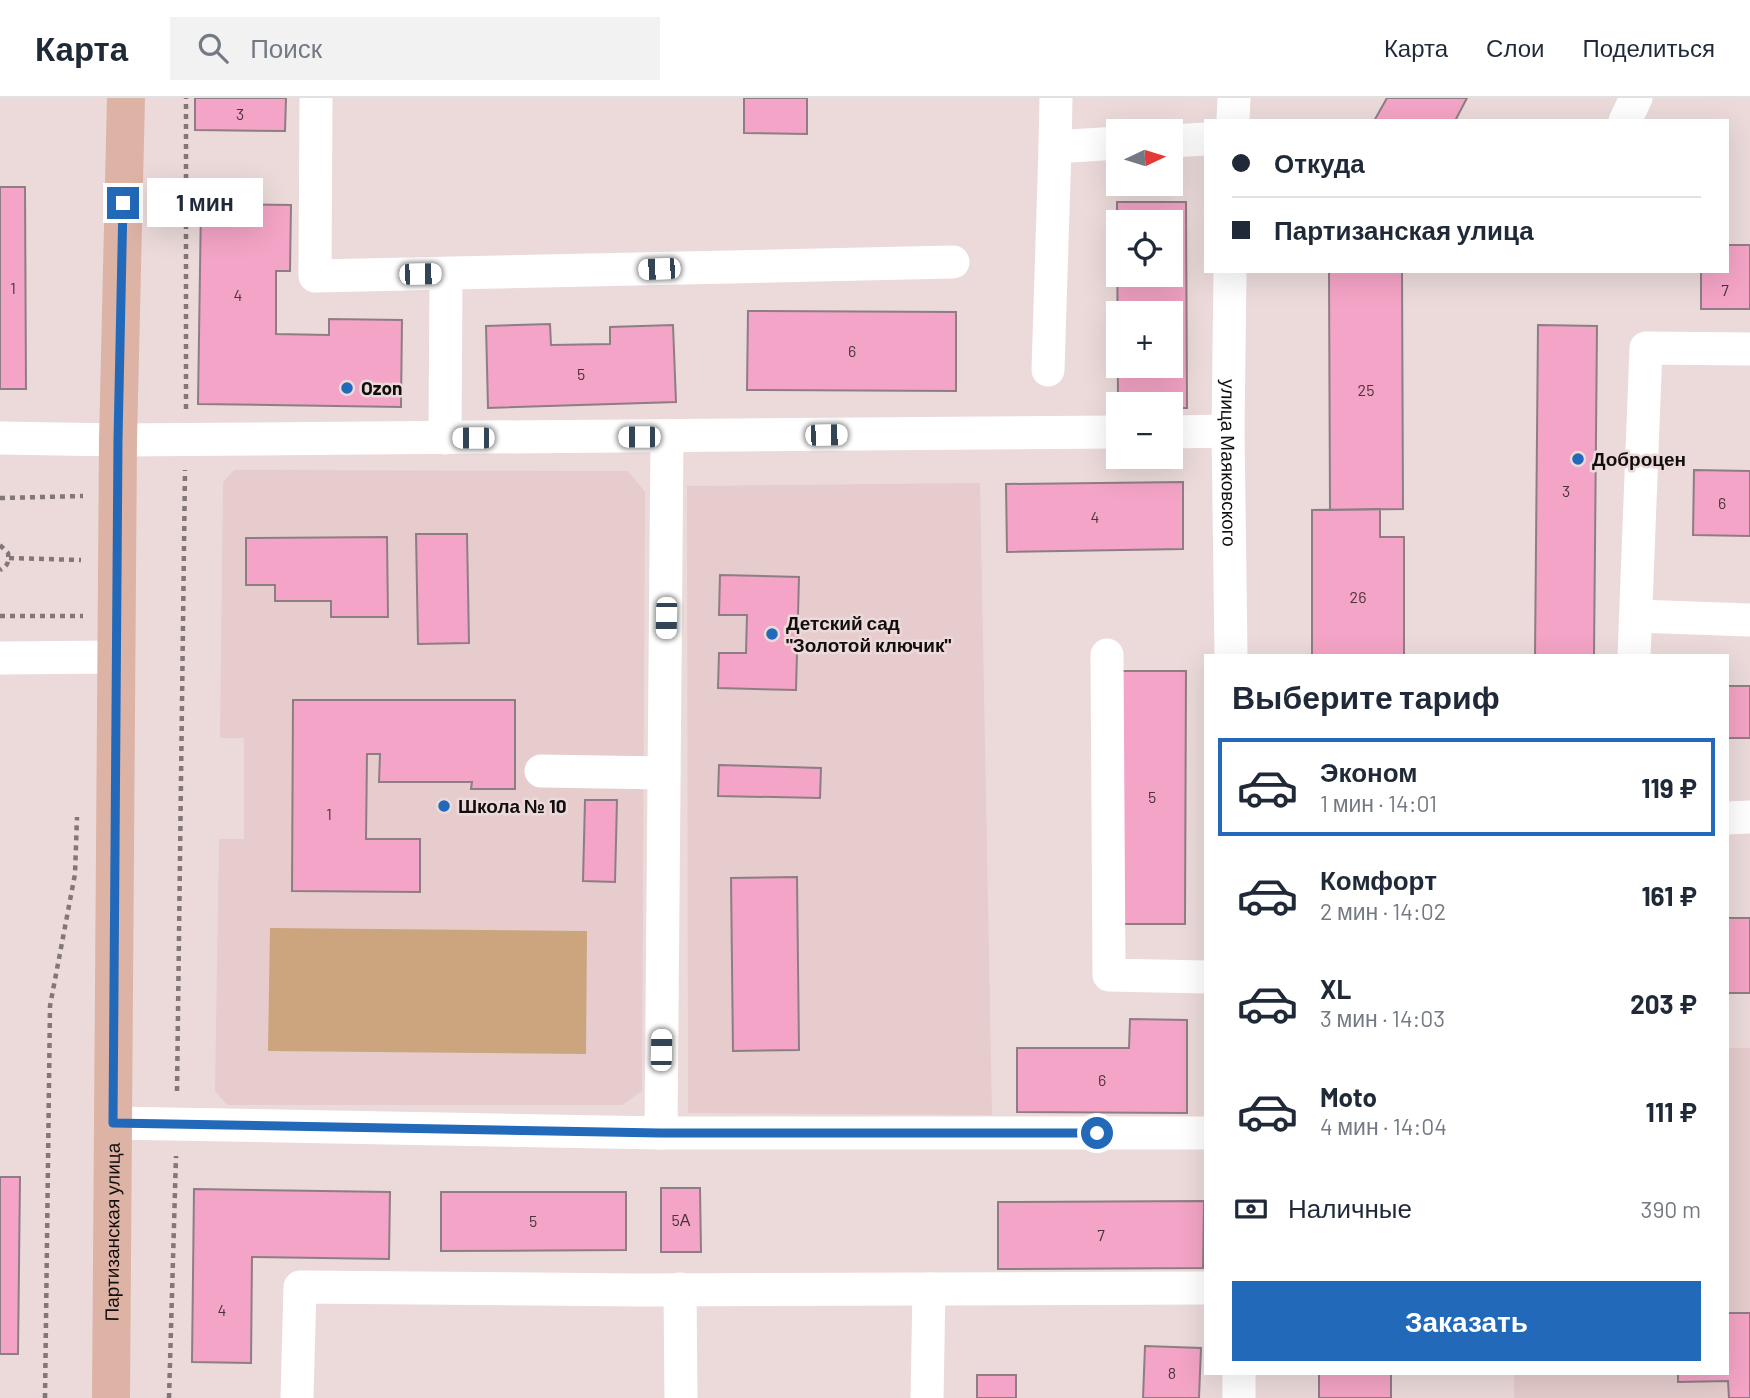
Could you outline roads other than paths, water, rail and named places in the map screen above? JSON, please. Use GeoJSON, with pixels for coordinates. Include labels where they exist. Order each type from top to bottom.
{"type":"FeatureCollection","features":[{"type":"Feature","properties":{"kind":"main road","name":"Партизанская улица"},"geometry":{"type":"LineString","coordinates":[[111,1398],[113,1123],[98,657],[100,440],[126,98]]}},
{"type":"Feature","properties":{"kind":"street"},"geometry":{"type":"LineString","coordinates":[[316,98],[315,276],[953,262]]}},
{"type":"Feature","properties":{"kind":"street"},"geometry":{"type":"LineString","coordinates":[[1048,370],[1056,98]]}},
{"type":"Feature","properties":{"kind":"street"},"geometry":{"type":"LineString","coordinates":[[1233,119],[1234,98]]}},
{"type":"Feature","properties":{"kind":"street"},"geometry":{"type":"LineString","coordinates":[[1626,119],[1636,98]]}},
{"type":"Feature","properties":{"kind":"street"},"geometry":{"type":"LineString","coordinates":[[1183,140],[1204,139]]}},
{"type":"Feature","properties":{"kind":"street"},"geometry":{"type":"LineString","coordinates":[[1055,147],[1106,144]]}},
{"type":"Feature","properties":{"kind":"street","name":"улица Маяковского"},"geometry":{"type":"LineString","coordinates":[[1230,273],[1228,431],[1231,654]]}},
{"type":"Feature","properties":{"kind":"street"},"geometry":{"type":"LineString","coordinates":[[445,438],[446,274]]}},
{"type":"Feature","properties":{"kind":"street"},"geometry":{"type":"LineString","coordinates":[[1634,654],[1646,348],[1750,349]]}},
{"type":"Feature","properties":{"kind":"street"},"geometry":{"type":"LineString","coordinates":[[1183,432],[1228,431]]}},
{"type":"Feature","properties":{"kind":"street"},"geometry":{"type":"LineString","coordinates":[[0,438],[186,440],[1106,432]]}},
{"type":"Feature","properties":{"kind":"street"},"geometry":{"type":"LineString","coordinates":[[660,1133],[667,437]]}},
{"type":"Feature","properties":{"kind":"street"},"geometry":{"type":"LineString","coordinates":[[1636,616],[1750,620]]}},
{"type":"Feature","properties":{"kind":"street"},"geometry":{"type":"LineString","coordinates":[[1107,655],[1109,975],[1204,977]]}},
{"type":"Feature","properties":{"kind":"street"},"geometry":{"type":"LineString","coordinates":[[0,658],[98,657]]}},
{"type":"Feature","properties":{"kind":"street"},"geometry":{"type":"LineString","coordinates":[[541,771],[664,773]]}},
{"type":"Feature","properties":{"kind":"street"},"geometry":{"type":"LineString","coordinates":[[1729,818],[1750,817]]}},
{"type":"Feature","properties":{"kind":"street"},"geometry":{"type":"LineString","coordinates":[[113,1123],[660,1133],[1204,1133]]}},
{"type":"Feature","properties":{"kind":"street"},"geometry":{"type":"LineString","coordinates":[[297,1398],[300,1287],[1204,1288]]}},
{"type":"Feature","properties":{"kind":"street"},"geometry":{"type":"LineString","coordinates":[[680,1289],[681,1398]]}},
{"type":"Feature","properties":{"kind":"street"},"geometry":{"type":"LineString","coordinates":[[927,1398],[929,1289]]}},
{"type":"Feature","properties":{"kind":"street"},"geometry":{"type":"LineString","coordinates":[[1238,1398],[1239,1375]]}},
{"type":"Feature","properties":{"kind":"place","name":"Ozon"},"geometry":{"type":"Point","coordinates":[347,388]}},
{"type":"Feature","properties":{"kind":"place","name":"Доброцен"},"geometry":{"type":"Point","coordinates":[1578,459]}},
{"type":"Feature","properties":{"kind":"place","name":"Детский сад \"Золотой ключик\""},"geometry":{"type":"Point","coordinates":[772,634]}},
{"type":"Feature","properties":{"kind":"place","name":"Школа № 10"},"geometry":{"type":"Point","coordinates":[444,806]}}]}
